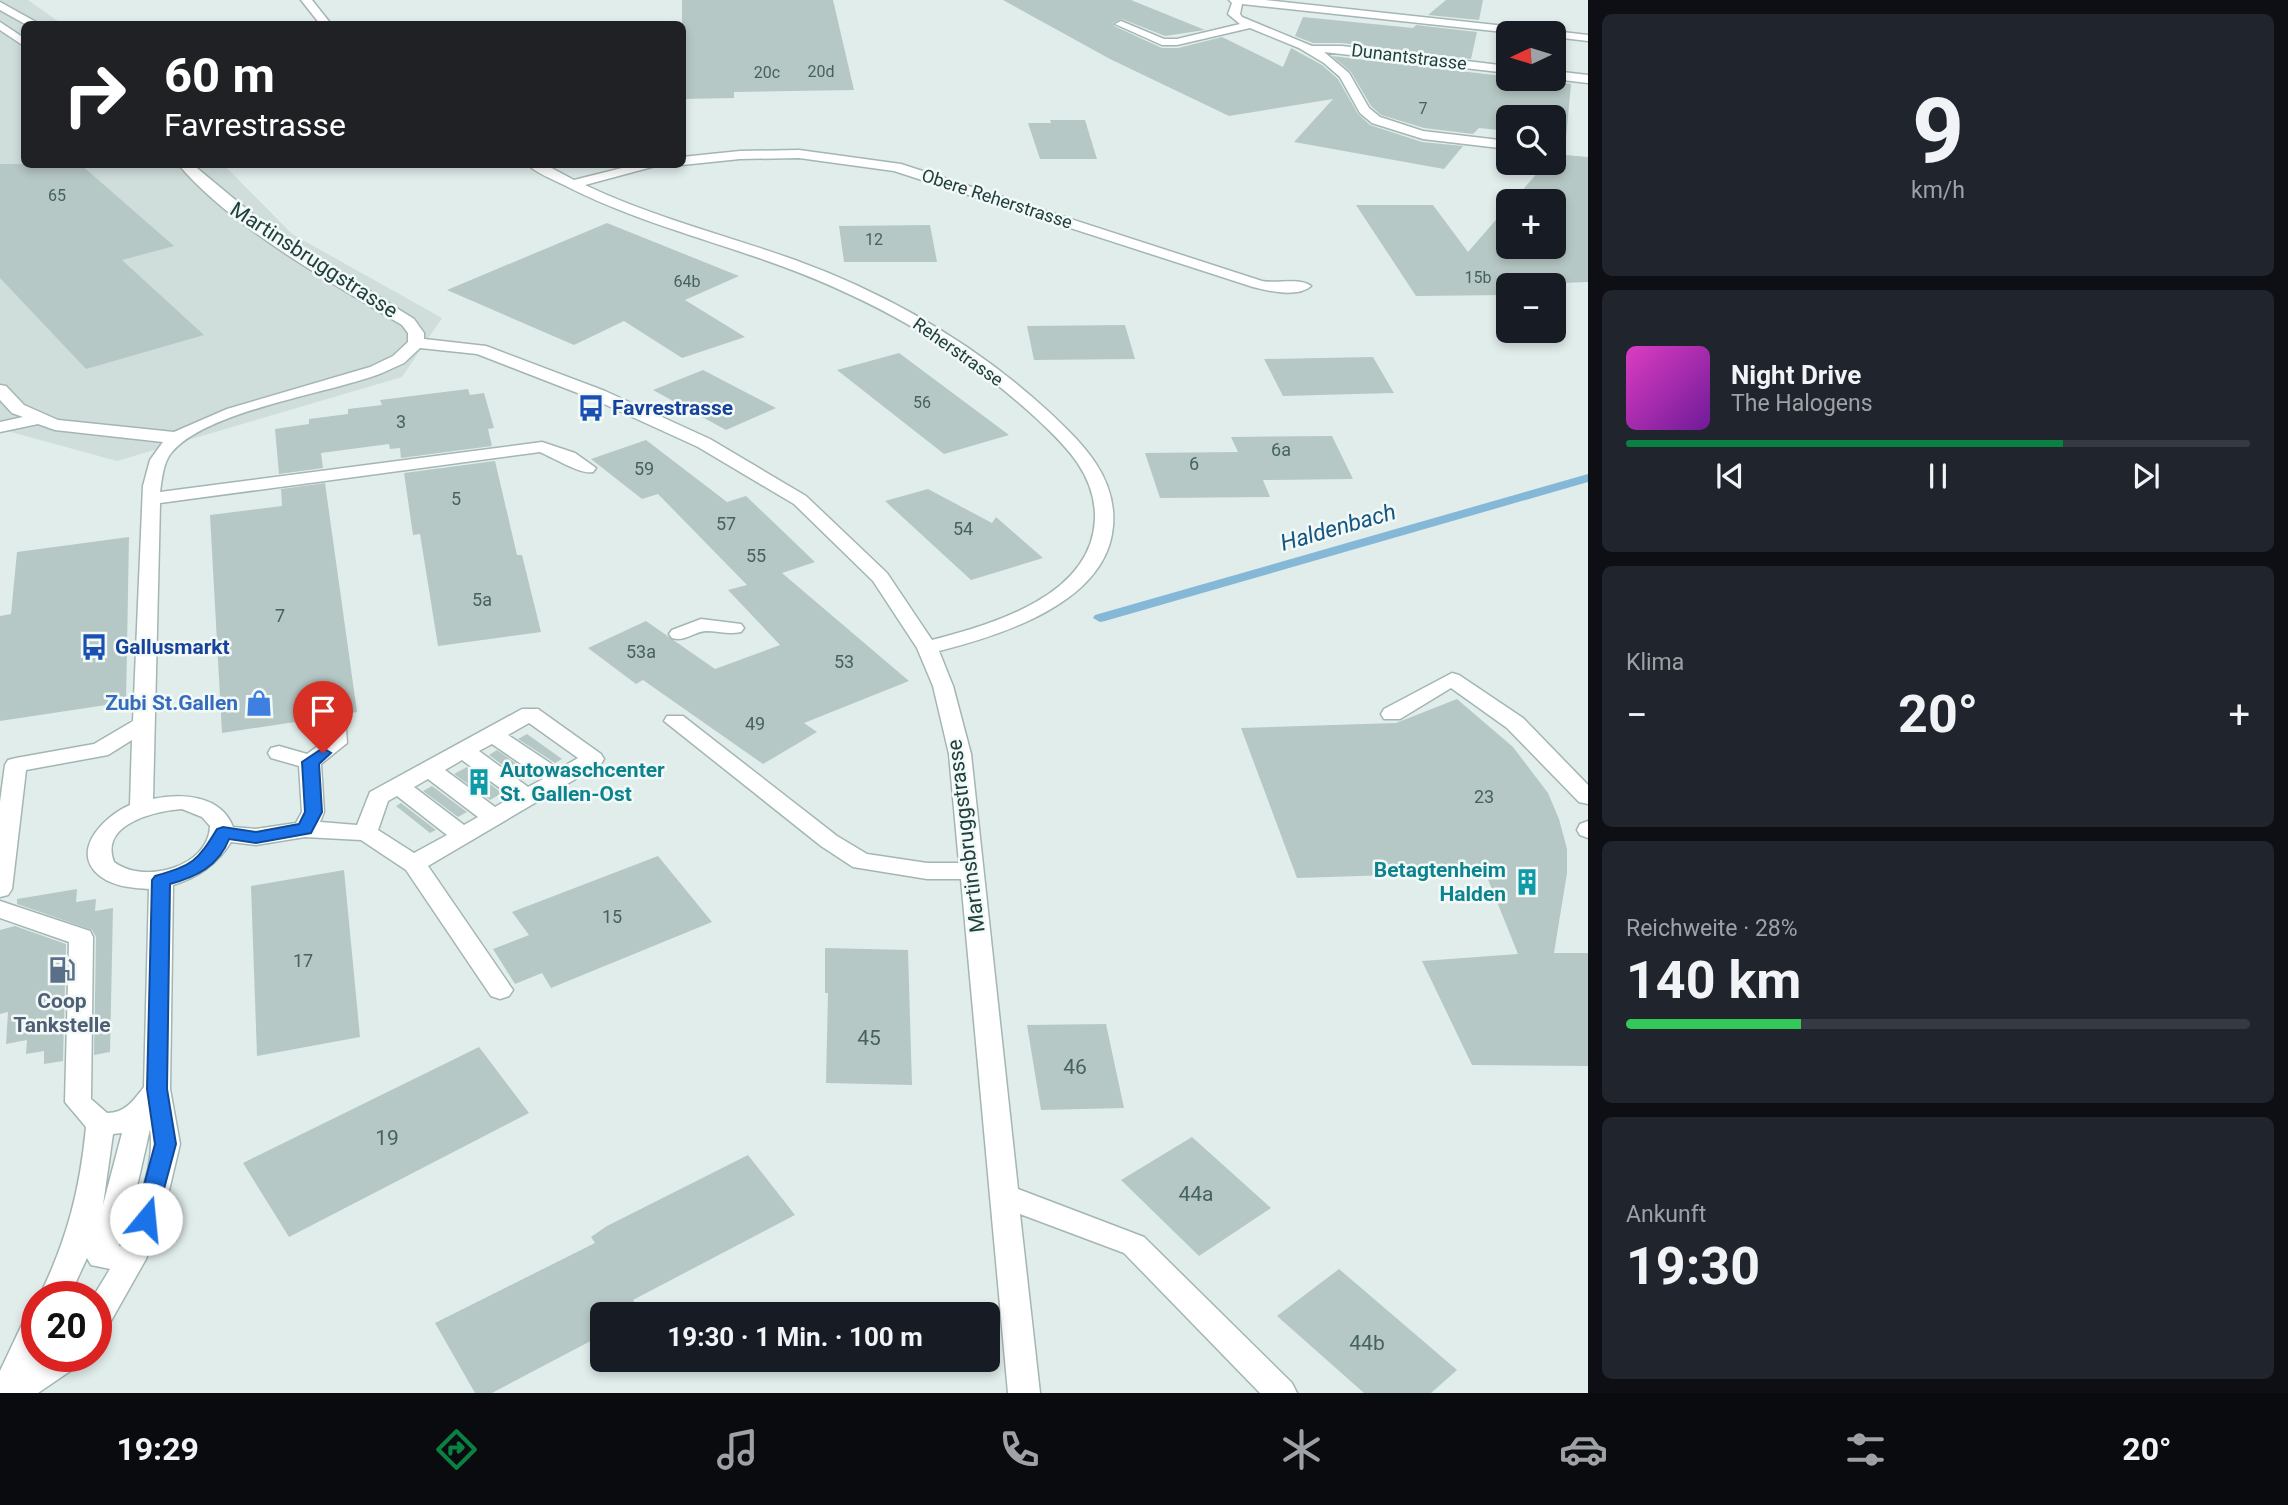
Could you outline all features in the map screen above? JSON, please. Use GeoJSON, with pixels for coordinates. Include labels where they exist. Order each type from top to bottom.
{"type":"FeatureCollection","features":[{"type":"Feature","properties":{"kind":"street"},"geometry":{"type":"LineString","coordinates":[[306,0],[324,21]]}},
{"type":"Feature","properties":{"kind":"street"},"geometry":{"type":"LineString","coordinates":[[1250,25],[1234,14],[1236,0],[1496,28]]}},
{"type":"Feature","properties":{"kind":"street"},"geometry":{"type":"LineString","coordinates":[[0,5],[27,21]]}},
{"type":"Feature","properties":{"kind":"street"},"geometry":{"type":"LineString","coordinates":[[1121,24],[1162,42],[1177,42],[1250,25]]}},
{"type":"Feature","properties":{"kind":"street"},"geometry":{"type":"LineString","coordinates":[[0,25],[21,42]]}},
{"type":"Feature","properties":{"kind":"street","name":"Dunantstrasse"},"geometry":{"type":"LineString","coordinates":[[1250,25],[1310,49],[1341,70],[1354,88],[1363,110],[1374,119],[1414,132],[1496,143]]}},
{"type":"Feature","properties":{"kind":"street"},"geometry":{"type":"LineString","coordinates":[[0,35],[21,44]]}},
{"type":"Feature","properties":{"kind":"street"},"geometry":{"type":"LineString","coordinates":[[1566,35],[1588,38]]}},
{"type":"Feature","properties":{"kind":"street"},"geometry":{"type":"LineString","coordinates":[[1177,42],[1182,57]]}},
{"type":"Feature","properties":{"kind":"street","name":"Dunantstrasse"},"geometry":{"type":"LineString","coordinates":[[1310,49],[1342,49],[1496,68]]}},
{"type":"Feature","properties":{"kind":"street"},"geometry":{"type":"LineString","coordinates":[[1566,76],[1588,79]]}},
{"type":"Feature","properties":{"kind":"street","name":"Obere Reherstrasse"},"geometry":{"type":"LineString","coordinates":[[686,160],[799,154],[896,167],[1258,284],[1275,288],[1303,286]]}},
{"type":"Feature","properties":{"kind":"street","name":"Martinsbruggstrasse"},"geometry":{"type":"LineString","coordinates":[[188,168],[218,197],[267,232],[408,322],[416,333],[416,343],[480,349],[599,395],[704,443],[800,500],[880,577],[927,648],[943,687],[960,754],[1024,1393]]}},
{"type":"Feature","properties":{"kind":"street","name":"Reherstrasse"},"geometry":{"type":"LineString","coordinates":[[541,168],[618,205],[793,266],[886,304],[936,335],[1016,393],[1052,423],[1086,461],[1098,480],[1104,521],[1096,557],[1087,570],[1048,600],[1021,616],[985,631],[927,648]]}},
{"type":"Feature","properties":{"kind":"street"},"geometry":{"type":"LineString","coordinates":[[573,184],[640,168]]}},
{"type":"Feature","properties":{"kind":"street"},"geometry":{"type":"LineString","coordinates":[[141,808],[145,763],[150,499],[158,460],[177,438],[198,426],[245,409],[358,377],[397,360],[416,343]]}},
{"type":"Feature","properties":{"kind":"street"},"geometry":{"type":"LineString","coordinates":[[0,390],[18,409],[38,419],[77,429],[147,433],[177,438]]}},
{"type":"Feature","properties":{"kind":"street"},"geometry":{"type":"LineString","coordinates":[[0,427],[38,419]]}},
{"type":"Feature","properties":{"kind":"street"},"geometry":{"type":"LineString","coordinates":[[150,499],[542,447],[569,457],[587,468]]}},
{"type":"Feature","properties":{"kind":"street"},"geometry":{"type":"LineString","coordinates":[[679,634],[701,625],[734,628]]}},
{"type":"Feature","properties":{"kind":"street"},"geometry":{"type":"LineString","coordinates":[[1392,714],[1452,679],[1515,723],[1588,799]]}},
{"type":"Feature","properties":{"kind":"street"},"geometry":{"type":"LineString","coordinates":[[366,834],[378,797],[530,713],[593,759],[414,864]]}},
{"type":"Feature","properties":{"kind":"street"},"geometry":{"type":"LineString","coordinates":[[310,762],[336,743],[334,716]]}},
{"type":"Feature","properties":{"kind":"street"},"geometry":{"type":"LineString","coordinates":[[675,721],[829,841],[861,862],[928,871],[971,871]]}},
{"type":"Feature","properties":{"kind":"street"},"geometry":{"type":"LineString","coordinates":[[0,888],[16,765],[100,750],[144,724]]}},
{"type":"Feature","properties":{"kind":"street"},"geometry":{"type":"LineString","coordinates":[[492,734],[558,779]]}},
{"type":"Feature","properties":{"kind":"street"},"geometry":{"type":"LineString","coordinates":[[463,750],[527,797]]}},
{"type":"Feature","properties":{"kind":"street"},"geometry":{"type":"LineString","coordinates":[[279,753],[310,762]]}},
{"type":"Feature","properties":{"kind":"street"},"geometry":{"type":"LineString","coordinates":[[305,829],[313,812],[310,762]]}},
{"type":"Feature","properties":{"kind":"street"},"geometry":{"type":"LineString","coordinates":[[430,769],[494,817]]}},
{"type":"Feature","properties":{"kind":"street"},"geometry":{"type":"LineString","coordinates":[[399,786],[462,835]]}},
{"type":"Feature","properties":{"kind":"street"},"geometry":{"type":"LineString","coordinates":[[184,802],[202,806],[220,820],[223,833],[216,850],[203,863],[183,874],[161,880],[115,876],[101,864],[98,851],[107,830],[123,817],[141,808],[164,803],[184,802]]}},
{"type":"Feature","properties":{"kind":"street"},"geometry":{"type":"LineString","coordinates":[[223,833],[256,837],[305,829],[366,834],[414,864],[500,990]]}},
{"type":"Feature","properties":{"kind":"street"},"geometry":{"type":"LineString","coordinates":[[112,1292],[131,1259],[153,1199],[166,1144],[157,1089],[161,880]]}},
{"type":"Feature","properties":{"kind":"street"},"geometry":{"type":"LineString","coordinates":[[0,909],[81,937],[78,1102],[100,1124],[119,1125],[140,1112],[157,1089]]}},
{"type":"Feature","properties":{"kind":"street"},"geometry":{"type":"LineString","coordinates":[[131,1259],[101,1256],[124,1182],[140,1112]]}},
{"type":"Feature","properties":{"kind":"street"},"geometry":{"type":"LineString","coordinates":[[64,1281],[70,1271],[91,1198],[100,1124]]}},
{"type":"Feature","properties":{"kind":"street"},"geometry":{"type":"LineString","coordinates":[[1005,1196],[1134,1245],[1281,1393]]}},
{"type":"Feature","properties":{"kind":"street"},"geometry":{"type":"LineString","coordinates":[[5,1393],[21,1359]]}},
{"type":"Feature","properties":{"kind":"street"},"geometry":{"type":"LineString","coordinates":[[12,1393],[44,1372]]}},
{"type":"Feature","properties":{"kind":"shaded area"},"geometry":{"type":"Polygon","coordinates":[[[0,0],[28,0],[58,21],[21,21],[21,168],[227,168],[292,234],[442,318],[402,377],[117,461],[0,429],[0,0]]]}},
{"type":"Feature","properties":{"kind":"building"},"geometry":{"type":"Polygon","coordinates":[[[682,0],[833,0],[854,90],[734,92],[734,98],[686,99],[686,21],[682,21],[682,0]]]}},
{"type":"Feature","properties":{"kind":"building"},"geometry":{"type":"Polygon","coordinates":[[[1003,0],[1131,0],[1205,30],[1165,36],[1122,19],[1113,23],[1114,26],[1162,48],[1178,48],[1222,37],[1283,67],[1291,48],[1322,65],[1338,79],[1358,114],[1370,125],[1422,142],[1463,146],[1444,169],[1294,142],[1333,99],[1229,116],[1110,59],[1003,0]]]}},
{"type":"Feature","properties":{"kind":"building"},"geometry":{"type":"Polygon","coordinates":[[[1446,0],[1483,0],[1479,20],[1428,15],[1446,0]]]}},
{"type":"Feature","properties":{"kind":"building"},"geometry":{"type":"Polygon","coordinates":[[[1303,17],[1477,32],[1471,59],[1342,43],[1313,43],[1295,36],[1303,17]]]}},
{"type":"Feature","properties":{"kind":"building"},"geometry":{"type":"Polygon","coordinates":[[[1332,56],[1496,75],[1496,91],[1566,91],[1566,83],[1571,84],[1566,139],[1566,105],[1496,105],[1496,130],[1479,128],[1473,134],[1424,128],[1381,115],[1371,106],[1351,72],[1332,56]]]}},
{"type":"Feature","properties":{"kind":"building"},"geometry":{"type":"Polygon","coordinates":[[[1050,120],[1085,120],[1097,159],[1040,159],[1028,123],[1051,123],[1050,120]]]}},
{"type":"Feature","properties":{"kind":"building"},"geometry":{"type":"Polygon","coordinates":[[[1566,155],[1588,157],[1588,282],[1566,283],[1566,273],[1496,273],[1496,295],[1416,296],[1356,205],[1433,205],[1468,252],[1496,220],[1496,259],[1566,259],[1566,189],[1523,189],[1536,175],[1566,175],[1566,155]]]}},
{"type":"Feature","properties":{"kind":"building"},"geometry":{"type":"Polygon","coordinates":[[[0,164],[21,164],[21,168],[85,168],[174,246],[122,260],[204,335],[86,369],[0,278],[0,164]]]}},
{"type":"Feature","properties":{"kind":"building"},"geometry":{"type":"Polygon","coordinates":[[[607,223],[739,276],[685,300],[745,337],[682,358],[624,321],[574,345],[447,290],[607,223]]]}},
{"type":"Feature","properties":{"kind":"building"},"geometry":{"type":"Polygon","coordinates":[[[930,225],[937,262],[844,262],[839,226],[930,225]]]}},
{"type":"Feature","properties":{"kind":"building"},"geometry":{"type":"Polygon","coordinates":[[[1125,325],[1135,359],[1034,360],[1027,326],[1125,325]]]}},
{"type":"Feature","properties":{"kind":"building"},"geometry":{"type":"Polygon","coordinates":[[[899,353],[1009,435],[944,454],[837,370],[899,353]]]}},
{"type":"Feature","properties":{"kind":"building"},"geometry":{"type":"Polygon","coordinates":[[[1373,357],[1394,393],[1283,396],[1264,359],[1373,357]]]}},
{"type":"Feature","properties":{"kind":"building"},"geometry":{"type":"Polygon","coordinates":[[[703,370],[776,408],[726,430],[653,390],[703,370]]]}},
{"type":"Feature","properties":{"kind":"building"},"geometry":{"type":"Polygon","coordinates":[[[468,389],[470,395],[484,393],[494,428],[488,429],[492,446],[401,458],[400,448],[390,449],[389,444],[321,453],[323,468],[279,474],[275,429],[309,424],[309,419],[348,414],[348,409],[382,405],[380,400],[468,389]]]}},
{"type":"Feature","properties":{"kind":"building"},"geometry":{"type":"Polygon","coordinates":[[[1332,436],[1353,479],[1263,480],[1270,497],[1160,498],[1145,453],[1238,452],[1231,437],[1332,436]]]}},
{"type":"Feature","properties":{"kind":"building"},"geometry":{"type":"Polygon","coordinates":[[[646,440],[727,502],[746,496],[815,562],[782,573],[909,681],[804,723],[817,732],[763,764],[643,680],[636,684],[588,648],[646,621],[715,669],[780,645],[728,590],[747,585],[658,494],[642,499],[591,459],[646,440]]]}},
{"type":"Feature","properties":{"kind":"building"},"geometry":{"type":"Polygon","coordinates":[[[495,461],[517,555],[522,555],[541,632],[438,646],[420,534],[413,535],[404,473],[495,461]]]}},
{"type":"Feature","properties":{"kind":"building"},"geometry":{"type":"Polygon","coordinates":[[[325,483],[357,712],[347,714],[342,708],[326,708],[321,718],[222,733],[210,515],[282,506],[281,489],[325,483]]]}},
{"type":"Feature","properties":{"kind":"building"},"geometry":{"type":"Polygon","coordinates":[[[928,489],[992,523],[996,517],[1043,558],[971,580],[885,501],[928,489]]]}},
{"type":"Feature","properties":{"kind":"building"},"geometry":{"type":"Polygon","coordinates":[[[129,537],[126,702],[0,721],[0,616],[11,614],[17,552],[129,537]]]}},
{"type":"Feature","properties":{"kind":"building","name":"Betagtenheim Halden"},"geometry":{"type":"Polygon","coordinates":[[[1457,699],[1513,747],[1548,793],[1559,819],[1567,849],[1567,873],[1554,953],[1588,953],[1588,1066],[1472,1065],[1422,961],[1518,954],[1485,872],[1297,878],[1241,728],[1396,723],[1457,699]]]}},
{"type":"Feature","properties":{"kind":"building"},"geometry":{"type":"Polygon","coordinates":[[[527,734],[562,759],[555,763],[518,739],[527,734]]]}},
{"type":"Feature","properties":{"kind":"building"},"geometry":{"type":"Polygon","coordinates":[[[497,750],[533,775],[523,780],[489,755],[497,750]]]}},
{"type":"Feature","properties":{"kind":"building"},"geometry":{"type":"Polygon","coordinates":[[[467,767],[502,793],[490,800],[454,774],[467,767]]]}},
{"type":"Feature","properties":{"kind":"building"},"geometry":{"type":"Polygon","coordinates":[[[432,786],[467,812],[458,817],[423,791],[432,786]]]}},
{"type":"Feature","properties":{"kind":"building"},"geometry":{"type":"Polygon","coordinates":[[[401,803],[436,830],[430,833],[396,806],[401,803]]]}},
{"type":"Feature","properties":{"kind":"building"},"geometry":{"type":"Polygon","coordinates":[[[658,856],[712,922],[551,988],[542,973],[515,984],[493,949],[529,935],[512,912],[658,856]]]}},
{"type":"Feature","properties":{"kind":"building"},"geometry":{"type":"Polygon","coordinates":[[[344,870],[360,1037],[257,1056],[251,886],[344,870]]]}},
{"type":"Feature","properties":{"kind":"building"},"geometry":{"type":"Polygon","coordinates":[[[77,889],[76,902],[96,899],[95,911],[113,908],[110,1052],[94,1055],[96,937],[92,930],[17,904],[17,899],[77,889]]]}},
{"type":"Feature","properties":{"kind":"building"},"geometry":{"type":"Polygon","coordinates":[[[15,926],[66,944],[63,1061],[44,1064],[44,1051],[26,1054],[27,1040],[6,1044],[8,1012],[0,1014],[0,930],[15,926]]]}},
{"type":"Feature","properties":{"kind":"building"},"geometry":{"type":"Polygon","coordinates":[[[825,948],[908,950],[912,1085],[826,1083],[828,993],[825,993],[825,948]]]}},
{"type":"Feature","properties":{"kind":"building"},"geometry":{"type":"Polygon","coordinates":[[[1106,1024],[1124,1108],[1041,1110],[1027,1025],[1106,1024]]]}},
{"type":"Feature","properties":{"kind":"building"},"geometry":{"type":"Polygon","coordinates":[[[479,1047],[529,1113],[289,1237],[243,1163],[479,1047]]]}},
{"type":"Feature","properties":{"kind":"building"},"geometry":{"type":"Polygon","coordinates":[[[1192,1137],[1271,1208],[1199,1256],[1121,1180],[1192,1137]]]}},
{"type":"Feature","properties":{"kind":"building"},"geometry":{"type":"Polygon","coordinates":[[[748,1155],[795,1215],[633,1300],[634,1302],[590,1302],[590,1341],[492,1393],[475,1393],[435,1323],[595,1243],[591,1237],[607,1226],[748,1155]]]}},
{"type":"Feature","properties":{"kind":"building"},"geometry":{"type":"Polygon","coordinates":[[[1339,1269],[1457,1370],[1431,1393],[1364,1393],[1277,1316],[1339,1269]]]}},
{"type":"Feature","properties":{"kind":"waterway","name":"Haldenbach"},"geometry":{"type":"LineString","coordinates":[[1100,618],[1588,478]]}},
{"type":"Feature","properties":{"kind":"place","name":"Favrestrasse"},"geometry":{"type":"Point","coordinates":[591,408]}},
{"type":"Feature","properties":{"kind":"place","name":"Gallusmarkt"},"geometry":{"type":"Point","coordinates":[94,647]}},
{"type":"Feature","properties":{"kind":"place","name":"Zubi St.Gallen"},"geometry":{"type":"Point","coordinates":[259,703]}},
{"type":"Feature","properties":{"kind":"place","name":"Autowaschcenter St. Gallen-Ost"},"geometry":{"type":"Point","coordinates":[479,782]}},
{"type":"Feature","properties":{"kind":"place","name":"Betagtenheim Halden"},"geometry":{"type":"Point","coordinates":[1527,882]}},
{"type":"Feature","properties":{"kind":"place","name":"Coop Tankstelle"},"geometry":{"type":"Point","coordinates":[62,970]}},
{"type":"Feature","properties":{"kind":"route"},"geometry":{"type":"LineString","coordinates":[[146,1219],[166,1144],[157,1089],[161,880],[183,874],[203,863],[216,850],[223,833],[256,837],[305,829],[313,812],[310,762],[323,753]]}}]}
